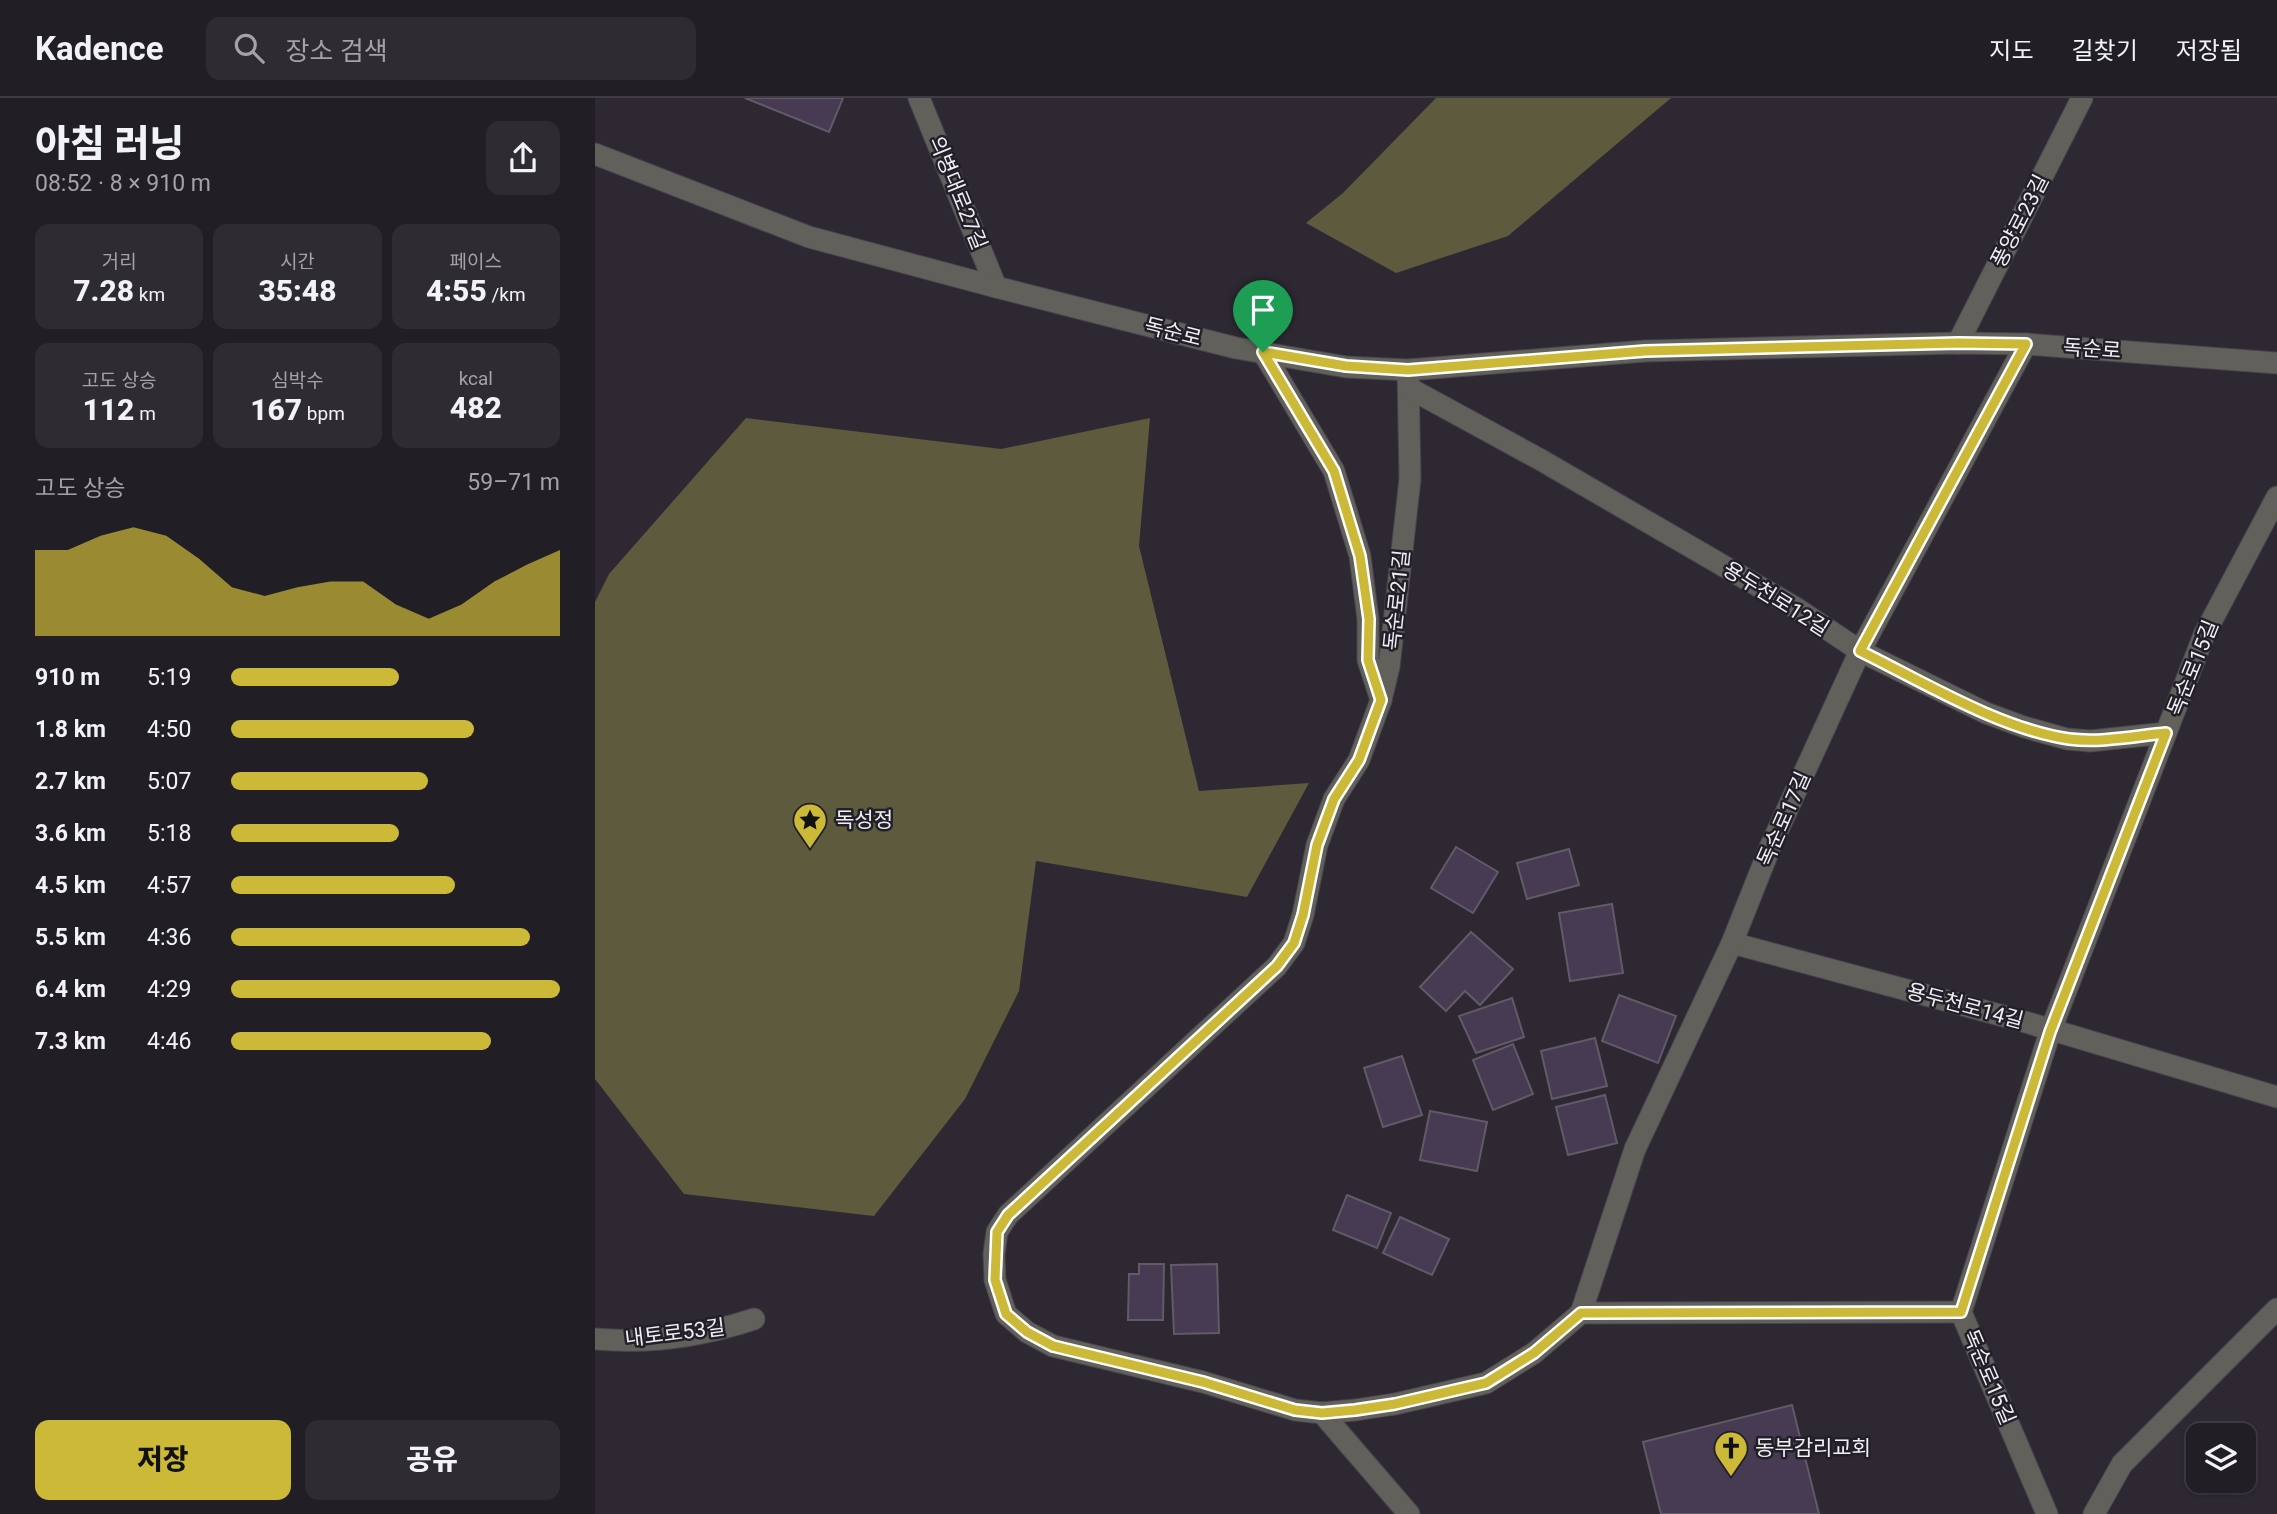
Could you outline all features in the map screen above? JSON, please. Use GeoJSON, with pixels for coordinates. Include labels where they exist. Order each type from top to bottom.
{"type":"FeatureCollection","features":[{"type":"Feature","properties":{"kind":"street","name":"의병대로27길"},"geometry":{"type":"LineString","coordinates":[[919,98],[996,287]]}},
{"type":"Feature","properties":{"kind":"street","name":"풍양로23길"},"geometry":{"type":"LineString","coordinates":[[1958,343],[2082,98]]}},
{"type":"Feature","properties":{"kind":"street","name":"독순로"},"geometry":{"type":"LineString","coordinates":[[595,154],[809,237],[1236,348],[1408,379],[1645,351],[1958,343],[2026,344],[2277,363]]}},
{"type":"Feature","properties":{"kind":"street","name":"독순로17길"},"geometry":{"type":"LineString","coordinates":[[1581,1313],[1635,1149],[1732,943],[1771,845],[1860,651],[2026,344]]}},
{"type":"Feature","properties":{"kind":"street"},"geometry":{"type":"LineString","coordinates":[[1263,352],[1334,471],[1360,556],[1369,619],[1368,660],[1381,700]]}},
{"type":"Feature","properties":{"kind":"street","name":"용두천로12길"},"geometry":{"type":"LineString","coordinates":[[1408,379],[1541,460],[1796,608],[1860,651],[1986,713],[2067,739],[2091,741],[2166,733]]}},
{"type":"Feature","properties":{"kind":"street","name":"독순로21길"},"geometry":{"type":"LineString","coordinates":[[1322,1413],[1295,1410],[1203,1382],[1053,1346],[1027,1332],[1006,1314],[995,1280],[995,1254],[997,1232],[1008,1215],[1277,966],[1294,943],[1303,915],[1317,845],[1334,799],[1359,760],[1381,700],[1389,667],[1410,479],[1408,379]]}},
{"type":"Feature","properties":{"kind":"street","name":"독순로15길"},"geometry":{"type":"LineString","coordinates":[[2047,1514],[1961,1312],[2050,1032],[2204,635],[2277,497]]}},
{"type":"Feature","properties":{"kind":"street","name":"용두천로14길"},"geometry":{"type":"LineString","coordinates":[[1732,943],[2022,1021],[2050,1032],[2277,1097]]}},
{"type":"Feature","properties":{"kind":"street"},"geometry":{"type":"LineString","coordinates":[[2094,1514],[2122,1464],[2277,1309]]}},
{"type":"Feature","properties":{"kind":"street"},"geometry":{"type":"LineString","coordinates":[[1322,1413],[1395,1404],[1486,1383],[1534,1353],[1581,1313],[1961,1312]]}},
{"type":"Feature","properties":{"kind":"street","name":"내토로53길"},"geometry":{"type":"LineString","coordinates":[[595,1339],[650,1340],[724,1329],[754,1319]]}},
{"type":"Feature","properties":{"kind":"street"},"geometry":{"type":"LineString","coordinates":[[1322,1413],[1409,1514]]}},
{"type":"Feature","properties":{"kind":"shaded area"},"geometry":{"type":"Polygon","coordinates":[[[1436,98],[1671,98],[1508,236],[1396,273],[1306,223],[1343,193],[1436,98]]]}},
{"type":"Feature","properties":{"kind":"shaded area"},"geometry":{"type":"Polygon","coordinates":[[[746,418],[1001,449],[1150,418],[1139,546],[1199,791],[1309,783],[1247,897],[1036,861],[1019,991],[965,1099],[874,1216],[684,1194],[595,1079],[595,602],[609,574],[746,418]]]}},
{"type":"Feature","properties":{"kind":"building"},"geometry":{"type":"Polygon","coordinates":[[[745,98],[843,98],[829,132],[745,98]]]}},
{"type":"Feature","properties":{"kind":"building"},"geometry":{"type":"Polygon","coordinates":[[[1456,847],[1498,872],[1473,913],[1431,888],[1456,847]]]}},
{"type":"Feature","properties":{"kind":"building"},"geometry":{"type":"Polygon","coordinates":[[[1569,849],[1579,885],[1527,899],[1517,863],[1569,849]]]}},
{"type":"Feature","properties":{"kind":"building"},"geometry":{"type":"Polygon","coordinates":[[[1612,904],[1623,973],[1570,981],[1559,913],[1612,904]]]}},
{"type":"Feature","properties":{"kind":"building"},"geometry":{"type":"Polygon","coordinates":[[[1471,932],[1513,969],[1480,1005],[1465,991],[1446,1011],[1420,987],[1471,932]]]}},
{"type":"Feature","properties":{"kind":"building"},"geometry":{"type":"Polygon","coordinates":[[[1619,995],[1676,1016],[1658,1063],[1602,1041],[1619,995]]]}},
{"type":"Feature","properties":{"kind":"building"},"geometry":{"type":"Polygon","coordinates":[[[1512,998],[1524,1037],[1476,1053],[1459,1016],[1512,998]]]}},
{"type":"Feature","properties":{"kind":"building"},"geometry":{"type":"Polygon","coordinates":[[[1595,1038],[1607,1086],[1552,1099],[1541,1051],[1595,1038]]]}},
{"type":"Feature","properties":{"kind":"building"},"geometry":{"type":"Polygon","coordinates":[[[1513,1044],[1533,1094],[1493,1110],[1473,1060],[1513,1044]]]}},
{"type":"Feature","properties":{"kind":"building"},"geometry":{"type":"Polygon","coordinates":[[[1402,1056],[1422,1115],[1383,1127],[1364,1068],[1402,1056]]]}},
{"type":"Feature","properties":{"kind":"building"},"geometry":{"type":"Polygon","coordinates":[[[1605,1095],[1617,1143],[1568,1155],[1556,1107],[1605,1095]]]}},
{"type":"Feature","properties":{"kind":"building"},"geometry":{"type":"Polygon","coordinates":[[[1430,1111],[1487,1122],[1477,1171],[1420,1160],[1430,1111]]]}},
{"type":"Feature","properties":{"kind":"building"},"geometry":{"type":"Polygon","coordinates":[[[1347,1195],[1391,1213],[1377,1248],[1333,1230],[1347,1195]]]}},
{"type":"Feature","properties":{"kind":"building"},"geometry":{"type":"Polygon","coordinates":[[[1400,1217],[1449,1239],[1432,1275],[1383,1253],[1400,1217]]]}},
{"type":"Feature","properties":{"kind":"building"},"geometry":{"type":"Polygon","coordinates":[[[1139,1264],[1164,1264],[1163,1320],[1128,1320],[1129,1274],[1139,1274],[1139,1264]]]}},
{"type":"Feature","properties":{"kind":"building"},"geometry":{"type":"Polygon","coordinates":[[[1217,1264],[1219,1333],[1174,1334],[1171,1265],[1217,1264]]]}},
{"type":"Feature","properties":{"kind":"building","name":"동부감리교회"},"geometry":{"type":"Polygon","coordinates":[[[1792,1405],[1819,1514],[1661,1514],[1643,1442],[1792,1405]]]}},
{"type":"Feature","properties":{"kind":"place","name":"독성정"},"geometry":{"type":"Point","coordinates":[810,850]}},
{"type":"Feature","properties":{"kind":"place","name":"동부감리교회"},"geometry":{"type":"Point","coordinates":[1731,1478]}},
{"type":"Feature","properties":{"kind":"route"},"geometry":{"type":"LineString","coordinates":[[1958,343],[2026,344],[1860,651],[1986,713],[2067,739],[2091,741],[2166,733],[2050,1032],[1961,1312],[1581,1313],[1534,1353],[1486,1383],[1395,1404],[1322,1413],[1295,1410],[1203,1382],[1053,1346],[1027,1332],[1006,1314],[995,1280],[995,1254],[997,1232],[1008,1215],[1277,966],[1294,943],[1303,915],[1317,845],[1334,799],[1359,760],[1381,700],[1368,660],[1369,619],[1360,556],[1334,471],[1263,352],[1346,366],[1408,370],[1645,351],[1958,343]]}}]}
